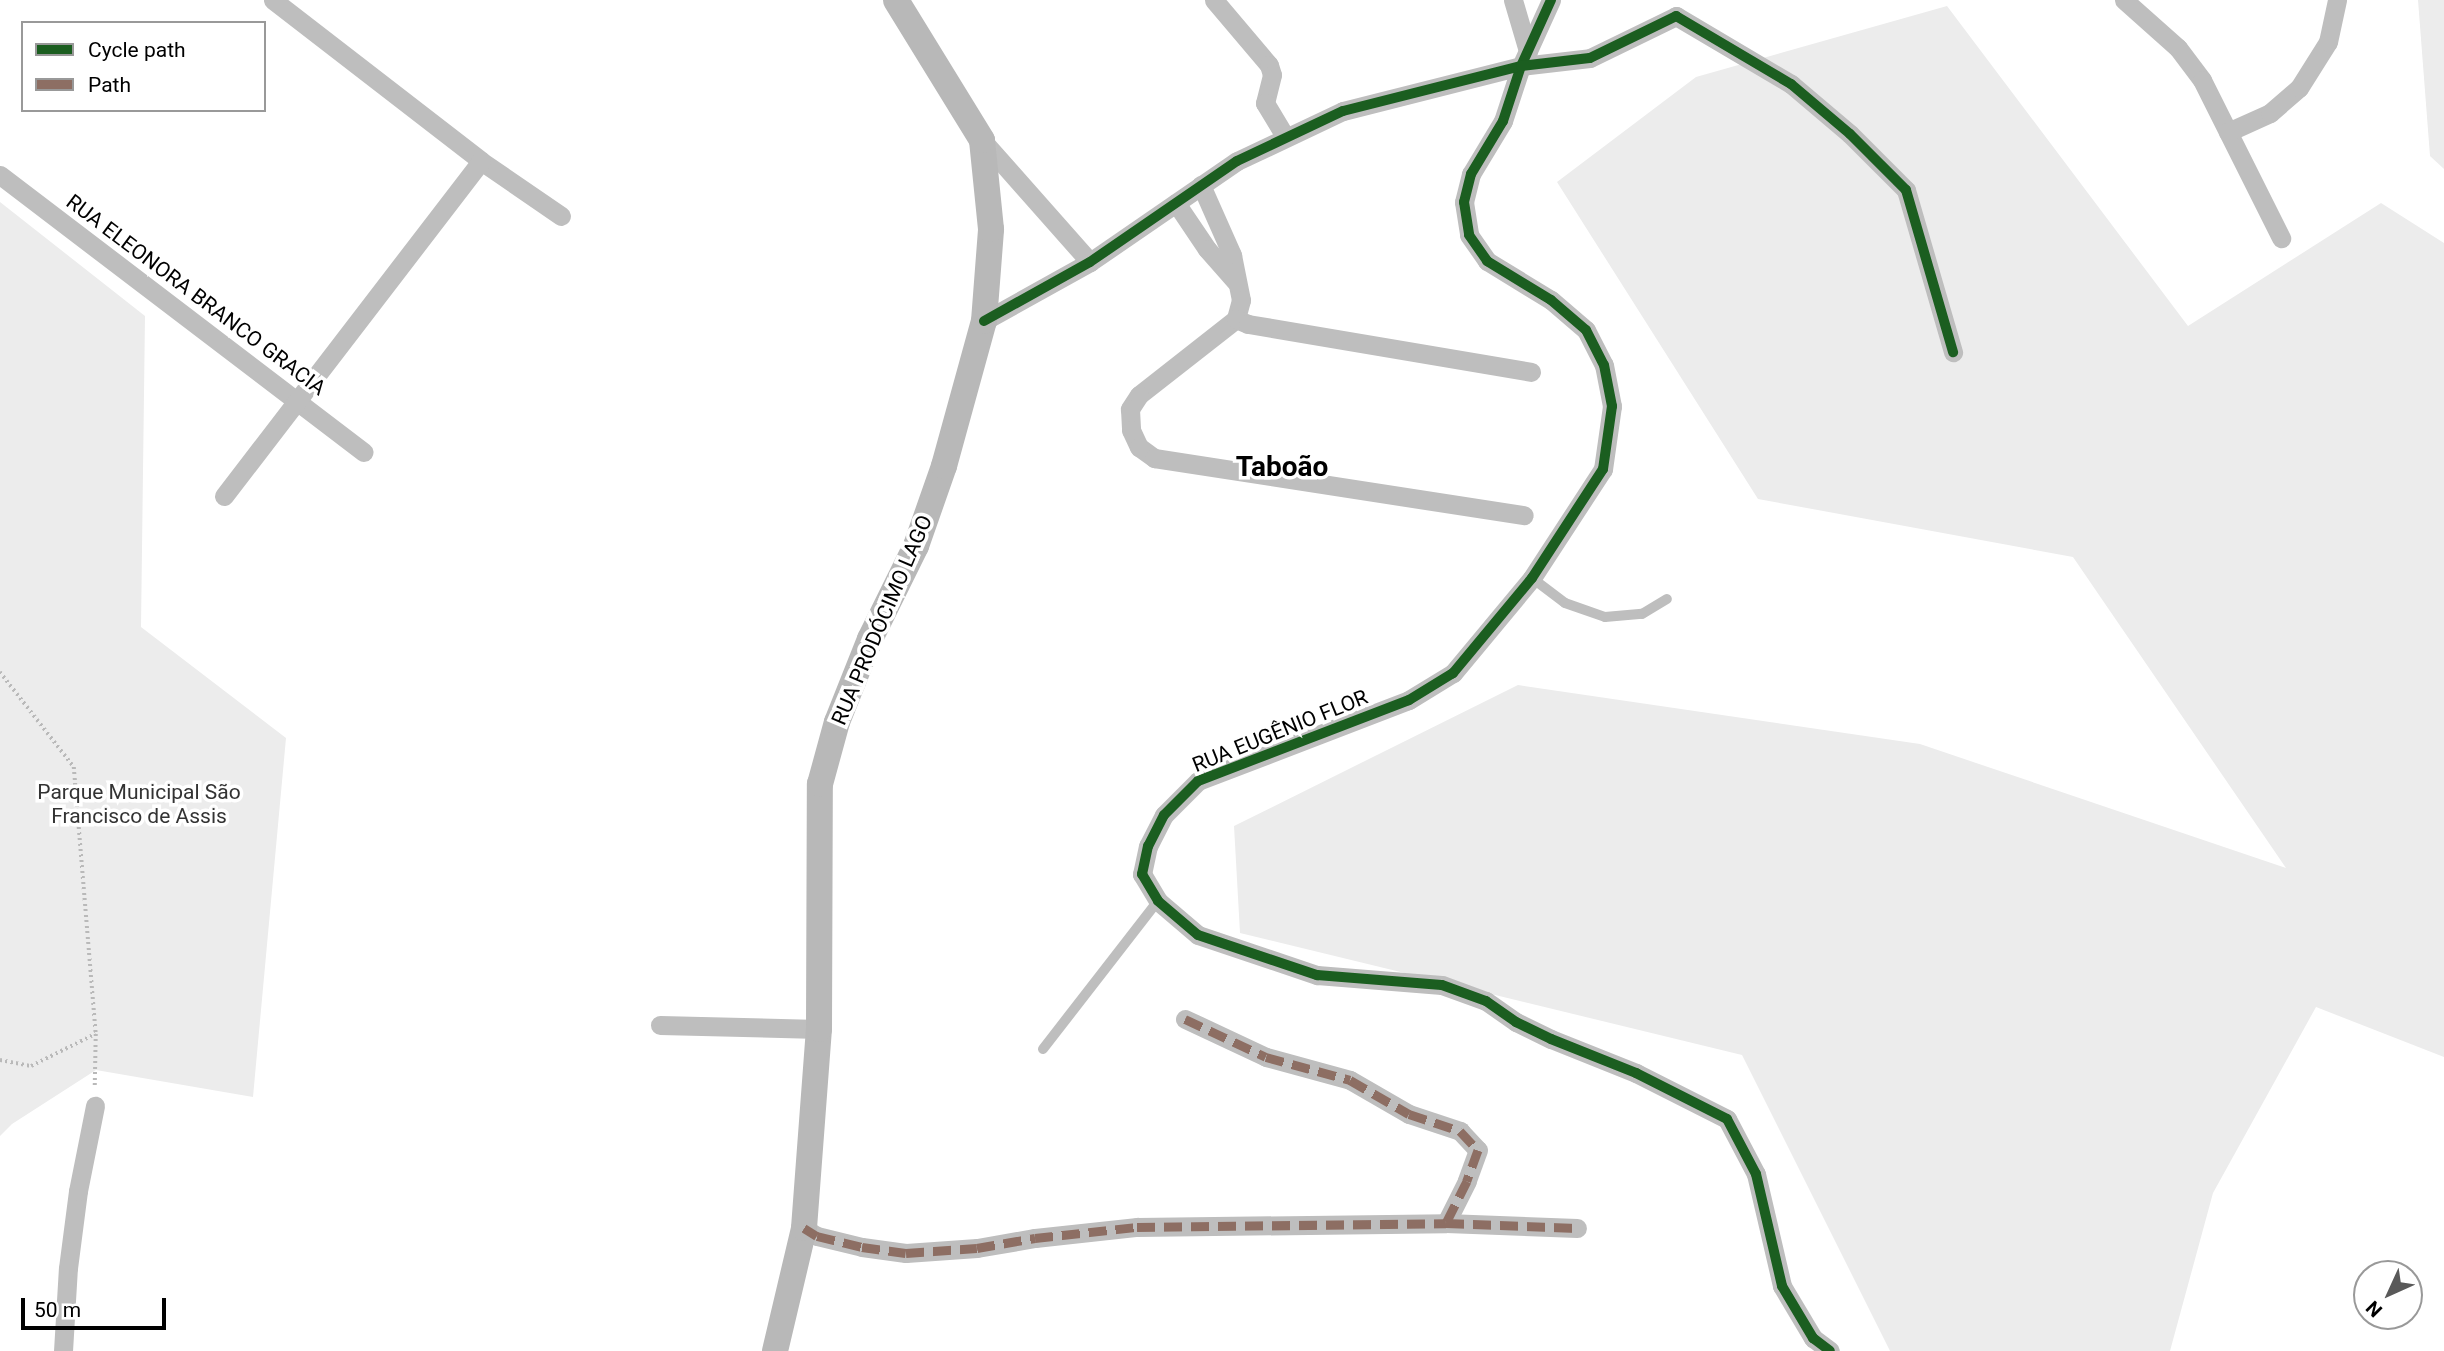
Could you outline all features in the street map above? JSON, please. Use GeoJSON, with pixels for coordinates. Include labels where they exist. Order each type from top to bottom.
{"type":"FeatureCollection","features":[{"type":"Feature","properties":{"kind":"main road","name":"RUA PRODÓCIMO LAGO"},"geometry":{"type":"LineString","coordinates":[[775,1351],[804,1228],[819,1029],[820,784],[837,722],[870,639],[916,546],[944,466],[984,321],[991,229],[982,140],[896,0]]}},
{"type":"Feature","properties":{"kind":"street"},"geometry":{"type":"LineString","coordinates":[[274,0],[481,161],[561,216]]}},
{"type":"Feature","properties":{"kind":"street"},"geometry":{"type":"LineString","coordinates":[[1214,0],[1269,65],[1272,75],[1265,103],[1285,136]]}},
{"type":"Feature","properties":{"kind":"street"},"geometry":{"type":"LineString","coordinates":[[1513,0],[1525,58]]}},
{"type":"Feature","properties":{"kind":"street","name":"RUA EUGÊNIO FLOR"},"geometry":{"type":"LineString","coordinates":[[1551,0],[1525,58],[1503,121],[1471,174],[1464,202],[1469,235],[1487,261],[1551,300],[1586,330],[1604,365],[1612,406],[1603,469],[1532,578],[1452,673],[1409,700],[1198,781],[1164,815],[1148,846],[1142,874],[1158,901],[1198,935],[1317,975],[1442,985],[1486,1001],[1516,1022],[1562,1044],[1636,1073],[1727,1119],[1756,1174],[1782,1286],[1813,1338],[1830,1351]]}},
{"type":"Feature","properties":{"kind":"street"},"geometry":{"type":"LineString","coordinates":[[2124,0],[2178,48],[2202,80],[2281,238]]}},
{"type":"Feature","properties":{"kind":"street"},"geometry":{"type":"LineString","coordinates":[[2228,132],[2270,113],[2299,88],[2328,41],[2337,0]]}},
{"type":"Feature","properties":{"kind":"street"},"geometry":{"type":"LineString","coordinates":[[984,321],[1090,262],[1237,161],[1285,136],[1343,111],[1525,58],[1590,58],[1676,16],[1791,84],[1850,134],[1906,190],[1953,352]]}},
{"type":"Feature","properties":{"kind":"street"},"geometry":{"type":"LineString","coordinates":[[982,140],[1090,262]]}},
{"type":"Feature","properties":{"kind":"street"},"geometry":{"type":"LineString","coordinates":[[223,496],[481,161]]}},
{"type":"Feature","properties":{"kind":"street","name":"RUA ELEONORA BRANCO GRACIA"},"geometry":{"type":"LineString","coordinates":[[0,175],[364,452]]}},
{"type":"Feature","properties":{"kind":"street"},"geometry":{"type":"LineString","coordinates":[[1201,185],[1232,254],[1241,300],[1236,319],[1139,395],[1130,409],[1131,430],[1139,447],[1154,458],[1524,514]]}},
{"type":"Feature","properties":{"kind":"street"},"geometry":{"type":"LineString","coordinates":[[1176,203],[1207,249],[1236,282]]}},
{"type":"Feature","properties":{"kind":"street"},"geometry":{"type":"LineString","coordinates":[[1207,249],[1224,237]]}},
{"type":"Feature","properties":{"kind":"street"},"geometry":{"type":"LineString","coordinates":[[1236,319],[1248,324],[1531,372]]}},
{"type":"Feature","properties":{"kind":"street"},"geometry":{"type":"LineString","coordinates":[[1185,1019],[1266,1057],[1350,1080],[1409,1114],[1460,1131],[1478,1150],[1467,1181],[1446,1223]]}},
{"type":"Feature","properties":{"kind":"street"},"geometry":{"type":"LineString","coordinates":[[660,1025],[819,1029]]}},
{"type":"Feature","properties":{"kind":"street"},"geometry":{"type":"LineString","coordinates":[[63,1351],[74,1217],[95,1106]]}},
{"type":"Feature","properties":{"kind":"street"},"geometry":{"type":"LineString","coordinates":[[804,1228],[817,1236],[862,1247],[906,1253],[977,1248],[1035,1238],[1137,1227],[1446,1223],[1577,1228]]}},
{"type":"Feature","properties":{"kind":"lane"},"geometry":{"type":"LineString","coordinates":[[1532,578],[1565,603],[1605,617],[1642,614],[1667,599]]}},
{"type":"Feature","properties":{"kind":"lane"},"geometry":{"type":"LineString","coordinates":[[1043,1049],[1158,901]]}},
{"type":"Feature","properties":{"kind":"path"},"geometry":{"type":"LineString","coordinates":[[0,672],[74,767],[96,1034],[95,1106]]}},
{"type":"Feature","properties":{"kind":"path"},"geometry":{"type":"LineString","coordinates":[[0,1060],[31,1066],[96,1034]]}},
{"type":"Feature","properties":{"kind":"green space"},"geometry":{"type":"Polygon","coordinates":[[[2418,0],[2444,0],[2444,169],[2430,156],[2418,0]]]}},
{"type":"Feature","properties":{"kind":"green space"},"geometry":{"type":"Polygon","coordinates":[[[1947,6],[2188,326],[2381,203],[2444,243],[2444,1057],[2316,1007],[2213,1193],[2170,1351],[1890,1351],[1742,1055],[1240,933],[1234,826],[1518,685],[1920,744],[2286,868],[2073,557],[1758,499],[1557,182],[1696,77],[1947,6]]]}},
{"type":"Feature","properties":{"kind":"green space","name":"Parque Municipal São Francisco de Assis"},"geometry":{"type":"Polygon","coordinates":[[[0,202],[145,316],[141,627],[286,738],[253,1097],[96,1070],[12,1124],[0,1136],[0,202]]]}},
{"type":"Feature","properties":{"kind":"marked path"},"geometry":{"type":"LineString","coordinates":[[1185,1019],[1266,1057],[1350,1080],[1409,1114],[1460,1131],[1478,1150],[1467,1181],[1446,1223]]}},
{"type":"Feature","properties":{"kind":"marked path"},"geometry":{"type":"LineString","coordinates":[[804,1228],[817,1236],[862,1247],[906,1253],[977,1248],[1035,1238],[1137,1227],[1446,1223],[1577,1228]]}},
{"type":"Feature","properties":{"kind":"cycle path"},"geometry":{"type":"LineString","coordinates":[[1551,0],[1521,66],[1503,121],[1471,174],[1464,202],[1469,235],[1487,261],[1551,300],[1586,330],[1604,365],[1612,406],[1603,469],[1532,578],[1453,673],[1409,700],[1198,781],[1164,815],[1148,846],[1142,874],[1158,901],[1198,935],[1317,975],[1442,985],[1486,1001],[1516,1022],[1636,1073],[1727,1119],[1756,1174],[1782,1286],[1813,1338],[1830,1351]]}},
{"type":"Feature","properties":{"kind":"cycle path"},"geometry":{"type":"LineString","coordinates":[[984,321],[1090,262],[1237,161],[1343,111],[1521,66],[1590,58],[1676,16],[1791,84],[1850,134],[1906,190],[1953,352]]}},
{"type":"Feature","properties":{"kind":"district","name":"Taboão"},"geometry":{"type":"Point","coordinates":[1282,467]}}]}
